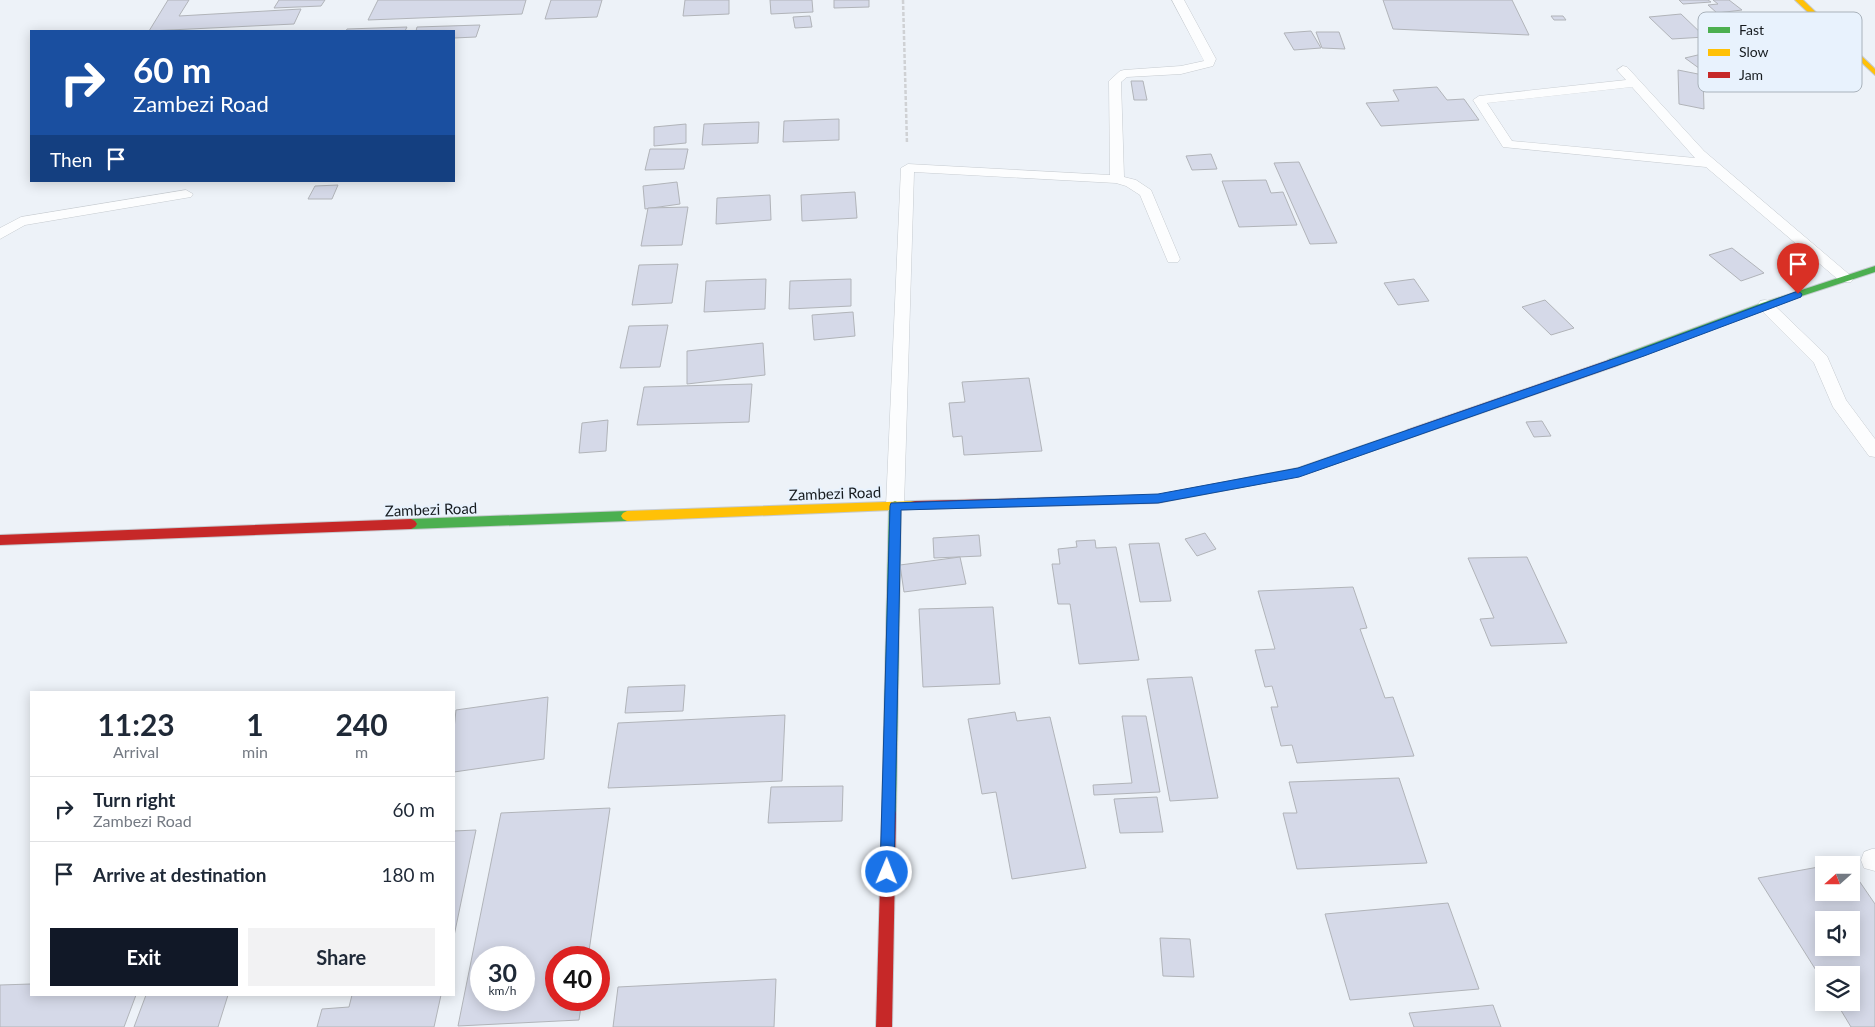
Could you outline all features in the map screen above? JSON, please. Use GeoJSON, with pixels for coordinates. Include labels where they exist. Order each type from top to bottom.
{"type":"FeatureCollection","features":[{"type":"Feature","properties":{"kind":"main road"},"geometry":{"type":"LineString","coordinates":[[1799,0],[1811,12]]}},
{"type":"Feature","properties":{"kind":"main road"},"geometry":{"type":"LineString","coordinates":[[1862,61],[1875,73]]}},
{"type":"Feature","properties":{"kind":"main road","name":"Zambezi Road"},"geometry":{"type":"LineString","coordinates":[[0,540],[895,506],[1158,499],[1299,472],[1640,353],[1765,305],[1875,269]]}},
{"type":"Feature","properties":{"kind":"main road"},"geometry":{"type":"LineString","coordinates":[[884,1027],[895,506]]}},
{"type":"Feature","properties":{"kind":"lane"},"geometry":{"type":"LineString","coordinates":[[1117,179],[1115,81],[1124,74],[1182,70],[1208,63],[1210,59],[1178,0]]}},
{"type":"Feature","properties":{"kind":"lane"},"geometry":{"type":"LineString","coordinates":[[1623,70],[1710,163],[1846,279]]}},
{"type":"Feature","properties":{"kind":"lane"},"geometry":{"type":"LineString","coordinates":[[1634,83],[1479,100],[1508,144],[1710,163]]}},
{"type":"Feature","properties":{"kind":"lane"},"geometry":{"type":"LineString","coordinates":[[895,506],[908,168],[1117,179],[1132,183],[1146,193],[1173,259]]}},
{"type":"Feature","properties":{"kind":"lane"},"geometry":{"type":"LineString","coordinates":[[0,234],[20,221],[186,194]]}},
{"type":"Feature","properties":{"kind":"lane"},"geometry":{"type":"LineString","coordinates":[[1765,305],[1821,360],[1839,403],[1875,451]]}},
{"type":"Feature","properties":{"kind":"path"},"geometry":{"type":"LineString","coordinates":[[904,0],[908,168]]}},
{"type":"Feature","properties":{"kind":"building"},"geometry":{"type":"Polygon","coordinates":[[[168,0],[189,0],[179,16],[301,9],[294,24],[150,30],[168,0]]]}},
{"type":"Feature","properties":{"kind":"building"},"geometry":{"type":"Polygon","coordinates":[[[279,0],[325,0],[321,6],[274,8],[279,0]]]}},
{"type":"Feature","properties":{"kind":"building"},"geometry":{"type":"Polygon","coordinates":[[[378,0],[526,0],[522,14],[368,20],[378,0]]]}},
{"type":"Feature","properties":{"kind":"building"},"geometry":{"type":"Polygon","coordinates":[[[551,0],[602,0],[597,17],[545,19],[551,0]]]}},
{"type":"Feature","properties":{"kind":"building"},"geometry":{"type":"Polygon","coordinates":[[[685,0],[729,0],[729,14],[683,16],[685,0]]]}},
{"type":"Feature","properties":{"kind":"building"},"geometry":{"type":"Polygon","coordinates":[[[770,0],[812,0],[813,12],[771,14],[770,0]]]}},
{"type":"Feature","properties":{"kind":"building"},"geometry":{"type":"Polygon","coordinates":[[[834,0],[869,0],[869,7],[834,8],[834,0]]]}},
{"type":"Feature","properties":{"kind":"building"},"geometry":{"type":"Polygon","coordinates":[[[1383,0],[1512,0],[1529,35],[1393,29],[1383,0]]]}},
{"type":"Feature","properties":{"kind":"building"},"geometry":{"type":"Polygon","coordinates":[[[1679,0],[1708,0],[1711,2],[1683,4],[1679,0]]]}},
{"type":"Feature","properties":{"kind":"building"},"geometry":{"type":"Polygon","coordinates":[[[1713,0],[1729,0],[1742,10],[1716,12],[1708,5],[1718,4],[1713,0]]]}},
{"type":"Feature","properties":{"kind":"building"},"geometry":{"type":"Polygon","coordinates":[[[1681,14],[1698,30],[1698,37],[1672,39],[1649,17],[1681,14]]]}},
{"type":"Feature","properties":{"kind":"building"},"geometry":{"type":"Polygon","coordinates":[[[810,16],[812,27],[795,28],[793,17],[810,16]]]}},
{"type":"Feature","properties":{"kind":"building"},"geometry":{"type":"Polygon","coordinates":[[[1551,16],[1563,16],[1566,20],[1554,20],[1551,16]]]}},
{"type":"Feature","properties":{"kind":"building"},"geometry":{"type":"Polygon","coordinates":[[[480,25],[476,37],[455,38],[455,30],[416,30],[417,27],[480,25]]]}},
{"type":"Feature","properties":{"kind":"building"},"geometry":{"type":"Polygon","coordinates":[[[407,27],[406,30],[347,29],[407,27]]]}},
{"type":"Feature","properties":{"kind":"building"},"geometry":{"type":"Polygon","coordinates":[[[1311,31],[1321,48],[1294,50],[1284,33],[1311,31]]]}},
{"type":"Feature","properties":{"kind":"building"},"geometry":{"type":"Polygon","coordinates":[[[1316,32],[1339,32],[1345,49],[1322,48],[1316,32]]]}},
{"type":"Feature","properties":{"kind":"building"},"geometry":{"type":"Polygon","coordinates":[[[1698,55],[1698,67],[1685,58],[1698,55]]]}},
{"type":"Feature","properties":{"kind":"building"},"geometry":{"type":"Polygon","coordinates":[[[1678,70],[1698,74],[1698,92],[1704,92],[1704,109],[1679,104],[1678,70]]]}},
{"type":"Feature","properties":{"kind":"building"},"geometry":{"type":"Polygon","coordinates":[[[1131,81],[1143,81],[1147,100],[1134,100],[1131,81]]]}},
{"type":"Feature","properties":{"kind":"building"},"geometry":{"type":"Polygon","coordinates":[[[1437,87],[1447,100],[1464,99],[1479,120],[1381,126],[1366,103],[1399,101],[1393,90],[1437,87]]]}},
{"type":"Feature","properties":{"kind":"building"},"geometry":{"type":"Polygon","coordinates":[[[839,119],[839,140],[783,142],[784,121],[839,119]]]}},
{"type":"Feature","properties":{"kind":"building"},"geometry":{"type":"Polygon","coordinates":[[[759,122],[758,143],[702,145],[704,124],[759,122]]]}},
{"type":"Feature","properties":{"kind":"building"},"geometry":{"type":"Polygon","coordinates":[[[686,124],[686,143],[654,146],[654,127],[686,124]]]}},
{"type":"Feature","properties":{"kind":"building"},"geometry":{"type":"Polygon","coordinates":[[[650,149],[688,149],[684,169],[645,170],[650,149]]]}},
{"type":"Feature","properties":{"kind":"building"},"geometry":{"type":"Polygon","coordinates":[[[1211,154],[1217,169],[1192,170],[1186,156],[1211,154]]]}},
{"type":"Feature","properties":{"kind":"building"},"geometry":{"type":"Polygon","coordinates":[[[1299,162],[1337,243],[1310,244],[1274,163],[1299,162]]]}},
{"type":"Feature","properties":{"kind":"building"},"geometry":{"type":"Polygon","coordinates":[[[1266,180],[1271,193],[1283,192],[1297,225],[1239,227],[1222,181],[1266,180]]]}},
{"type":"Feature","properties":{"kind":"building"},"geometry":{"type":"Polygon","coordinates":[[[677,182],[680,204],[645,209],[643,186],[677,182]]]}},
{"type":"Feature","properties":{"kind":"building"},"geometry":{"type":"Polygon","coordinates":[[[338,185],[332,199],[308,199],[315,186],[338,185]]]}},
{"type":"Feature","properties":{"kind":"building"},"geometry":{"type":"Polygon","coordinates":[[[855,192],[857,218],[802,221],[801,195],[855,192]]]}},
{"type":"Feature","properties":{"kind":"building"},"geometry":{"type":"Polygon","coordinates":[[[770,195],[771,220],[716,224],[717,198],[770,195]]]}},
{"type":"Feature","properties":{"kind":"building"},"geometry":{"type":"Polygon","coordinates":[[[688,207],[682,245],[641,246],[648,208],[688,207]]]}},
{"type":"Feature","properties":{"kind":"building"},"geometry":{"type":"Polygon","coordinates":[[[1732,248],[1764,273],[1741,281],[1709,255],[1732,248]]]}},
{"type":"Feature","properties":{"kind":"building"},"geometry":{"type":"Polygon","coordinates":[[[678,264],[672,303],[632,305],[639,265],[678,264]]]}},
{"type":"Feature","properties":{"kind":"building"},"geometry":{"type":"Polygon","coordinates":[[[766,279],[765,309],[704,312],[706,281],[766,279]]]}},
{"type":"Feature","properties":{"kind":"building"},"geometry":{"type":"Polygon","coordinates":[[[851,279],[851,306],[789,309],[790,281],[851,279]]]}},
{"type":"Feature","properties":{"kind":"building"},"geometry":{"type":"Polygon","coordinates":[[[1414,279],[1429,301],[1398,305],[1384,283],[1414,279]]]}},
{"type":"Feature","properties":{"kind":"building"},"geometry":{"type":"Polygon","coordinates":[[[1545,300],[1574,328],[1551,335],[1522,307],[1545,300]]]}},
{"type":"Feature","properties":{"kind":"building"},"geometry":{"type":"Polygon","coordinates":[[[853,312],[855,336],[814,340],[812,315],[853,312]]]}},
{"type":"Feature","properties":{"kind":"building"},"geometry":{"type":"Polygon","coordinates":[[[668,325],[660,367],[620,368],[629,326],[668,325]]]}},
{"type":"Feature","properties":{"kind":"building"},"geometry":{"type":"Polygon","coordinates":[[[763,343],[765,375],[687,384],[687,351],[763,343]]]}},
{"type":"Feature","properties":{"kind":"building"},"geometry":{"type":"Polygon","coordinates":[[[1029,378],[1042,451],[964,455],[962,436],[953,437],[949,403],[965,402],[962,382],[1029,378]]]}},
{"type":"Feature","properties":{"kind":"building"},"geometry":{"type":"Polygon","coordinates":[[[752,384],[749,422],[637,425],[644,387],[752,384]]]}},
{"type":"Feature","properties":{"kind":"building"},"geometry":{"type":"Polygon","coordinates":[[[608,420],[606,451],[579,453],[582,423],[608,420]]]}},
{"type":"Feature","properties":{"kind":"building"},"geometry":{"type":"Polygon","coordinates":[[[1542,421],[1551,436],[1534,437],[1526,422],[1542,421]]]}},
{"type":"Feature","properties":{"kind":"building"},"geometry":{"type":"Polygon","coordinates":[[[1205,533],[1216,549],[1197,556],[1185,539],[1205,533]]]}},
{"type":"Feature","properties":{"kind":"building"},"geometry":{"type":"Polygon","coordinates":[[[979,535],[981,556],[934,558],[933,538],[979,535]]]}},
{"type":"Feature","properties":{"kind":"building"},"geometry":{"type":"Polygon","coordinates":[[[1095,540],[1096,548],[1116,547],[1139,660],[1079,664],[1070,604],[1058,604],[1052,564],[1060,564],[1058,549],[1077,547],[1076,541],[1095,540]]]}},
{"type":"Feature","properties":{"kind":"building"},"geometry":{"type":"Polygon","coordinates":[[[1159,543],[1171,601],[1140,602],[1129,544],[1159,543]]]}},
{"type":"Feature","properties":{"kind":"building"},"geometry":{"type":"Polygon","coordinates":[[[960,557],[966,584],[904,592],[900,565],[960,557]]]}},
{"type":"Feature","properties":{"kind":"building"},"geometry":{"type":"Polygon","coordinates":[[[1527,557],[1567,643],[1491,646],[1480,619],[1494,618],[1468,558],[1527,557]]]}},
{"type":"Feature","properties":{"kind":"building"},"geometry":{"type":"Polygon","coordinates":[[[1353,587],[1367,628],[1360,629],[1385,698],[1393,697],[1414,756],[1297,763],[1292,745],[1281,746],[1271,707],[1278,707],[1272,686],[1265,687],[1255,650],[1275,649],[1258,591],[1353,587]]]}},
{"type":"Feature","properties":{"kind":"building"},"geometry":{"type":"Polygon","coordinates":[[[993,607],[1000,684],[923,687],[919,609],[993,607]]]}},
{"type":"Feature","properties":{"kind":"building"},"geometry":{"type":"Polygon","coordinates":[[[1192,677],[1218,798],[1170,801],[1147,679],[1192,677]]]}},
{"type":"Feature","properties":{"kind":"building"},"geometry":{"type":"Polygon","coordinates":[[[685,685],[683,711],[625,713],[628,687],[685,685]]]}},
{"type":"Feature","properties":{"kind":"building"},"geometry":{"type":"Polygon","coordinates":[[[548,697],[544,759],[455,772],[456,710],[548,697]]]}},
{"type":"Feature","properties":{"kind":"building"},"geometry":{"type":"Polygon","coordinates":[[[1015,712],[1017,721],[1050,717],[1086,868],[1012,879],[996,792],[982,794],[968,719],[1015,712]]]}},
{"type":"Feature","properties":{"kind":"building"},"geometry":{"type":"Polygon","coordinates":[[[785,715],[782,781],[608,788],[618,723],[785,715]]]}},
{"type":"Feature","properties":{"kind":"building"},"geometry":{"type":"Polygon","coordinates":[[[1122,716],[1146,716],[1160,792],[1094,795],[1093,785],[1132,783],[1122,716]]]}},
{"type":"Feature","properties":{"kind":"building"},"geometry":{"type":"Polygon","coordinates":[[[1399,778],[1427,863],[1297,869],[1283,813],[1297,813],[1289,782],[1399,778]]]}},
{"type":"Feature","properties":{"kind":"building"},"geometry":{"type":"Polygon","coordinates":[[[843,786],[842,821],[768,823],[771,787],[843,786]]]}},
{"type":"Feature","properties":{"kind":"building"},"geometry":{"type":"Polygon","coordinates":[[[1157,797],[1163,832],[1120,833],[1114,799],[1157,797]]]}},
{"type":"Feature","properties":{"kind":"building"},"geometry":{"type":"Polygon","coordinates":[[[610,808],[590,946],[545,946],[545,1011],[580,1011],[579,1020],[458,1026],[470,967],[470,1011],[535,1011],[535,946],[474,946],[501,813],[610,808]]]}},
{"type":"Feature","properties":{"kind":"building"},"geometry":{"type":"Polygon","coordinates":[[[476,830],[455,931],[455,831],[476,830]]]}},
{"type":"Feature","properties":{"kind":"building"},"geometry":{"type":"Polygon","coordinates":[[[1815,868],[1815,901],[1860,901],[1860,882],[1875,904],[1875,1027],[1851,1027],[1841,1011],[1860,1011],[1860,966],[1815,966],[1815,969],[1758,878],[1815,868]]]}},
{"type":"Feature","properties":{"kind":"building"},"geometry":{"type":"Polygon","coordinates":[[[1448,903],[1479,989],[1350,1000],[1325,914],[1448,903]]]}},
{"type":"Feature","properties":{"kind":"building"},"geometry":{"type":"Polygon","coordinates":[[[1160,938],[1190,939],[1194,977],[1163,976],[1160,938]]]}},
{"type":"Feature","properties":{"kind":"building"},"geometry":{"type":"Polygon","coordinates":[[[776,979],[774,1027],[613,1027],[618,987],[776,979]]]}},
{"type":"Feature","properties":{"kind":"building"},"geometry":{"type":"Polygon","coordinates":[[[30,984],[30,996],[136,996],[124,1027],[0,1027],[0,985],[30,984]]]}},
{"type":"Feature","properties":{"kind":"building"},"geometry":{"type":"Polygon","coordinates":[[[146,996],[228,996],[218,1027],[134,1027],[146,996]]]}},
{"type":"Feature","properties":{"kind":"building"},"geometry":{"type":"Polygon","coordinates":[[[352,996],[441,996],[434,1027],[317,1027],[322,1009],[349,1007],[352,996]]]}},
{"type":"Feature","properties":{"kind":"building"},"geometry":{"type":"Polygon","coordinates":[[[1493,1005],[1501,1027],[1414,1027],[1409,1013],[1493,1005]]]}},
{"type":"Feature","properties":{"kind":"traffic: fast"},"geometry":{"type":"LineString","coordinates":[[1612,363],[1765,305],[1875,269]]}},
{"type":"Feature","properties":{"kind":"traffic: fast"},"geometry":{"type":"LineString","coordinates":[[1184,494],[1299,472],[1411,433]]}},
{"type":"Feature","properties":{"kind":"traffic: fast"},"geometry":{"type":"LineString","coordinates":[[889,813],[895,506]]}},
{"type":"Feature","properties":{"kind":"traffic: fast"},"geometry":{"type":"LineString","coordinates":[[411,524],[627,516]]}},
{"type":"Feature","properties":{"kind":"traffic: slow"},"geometry":{"type":"LineString","coordinates":[[1799,0],[1811,12]]}},
{"type":"Feature","properties":{"kind":"traffic: slow"},"geometry":{"type":"LineString","coordinates":[[1862,61],[1875,73]]}},
{"type":"Feature","properties":{"kind":"traffic: slow"},"geometry":{"type":"LineString","coordinates":[[627,516],[915,505]]}},
{"type":"Feature","properties":{"kind":"traffic: jam"},"geometry":{"type":"LineString","coordinates":[[1411,433],[1612,363]]}},
{"type":"Feature","properties":{"kind":"traffic: jam"},"geometry":{"type":"LineString","coordinates":[[915,505],[1158,499],[1184,494]]}},
{"type":"Feature","properties":{"kind":"traffic: jam"},"geometry":{"type":"LineString","coordinates":[[0,540],[411,524]]}},
{"type":"Feature","properties":{"kind":"traffic: jam"},"geometry":{"type":"LineString","coordinates":[[884,1027],[889,813]]}},
{"type":"Feature","properties":{"kind":"route"},"geometry":{"type":"LineString","coordinates":[[887,872],[895,506],[1158,499],[1299,472],[1640,353],[1798,294]]}}]}
